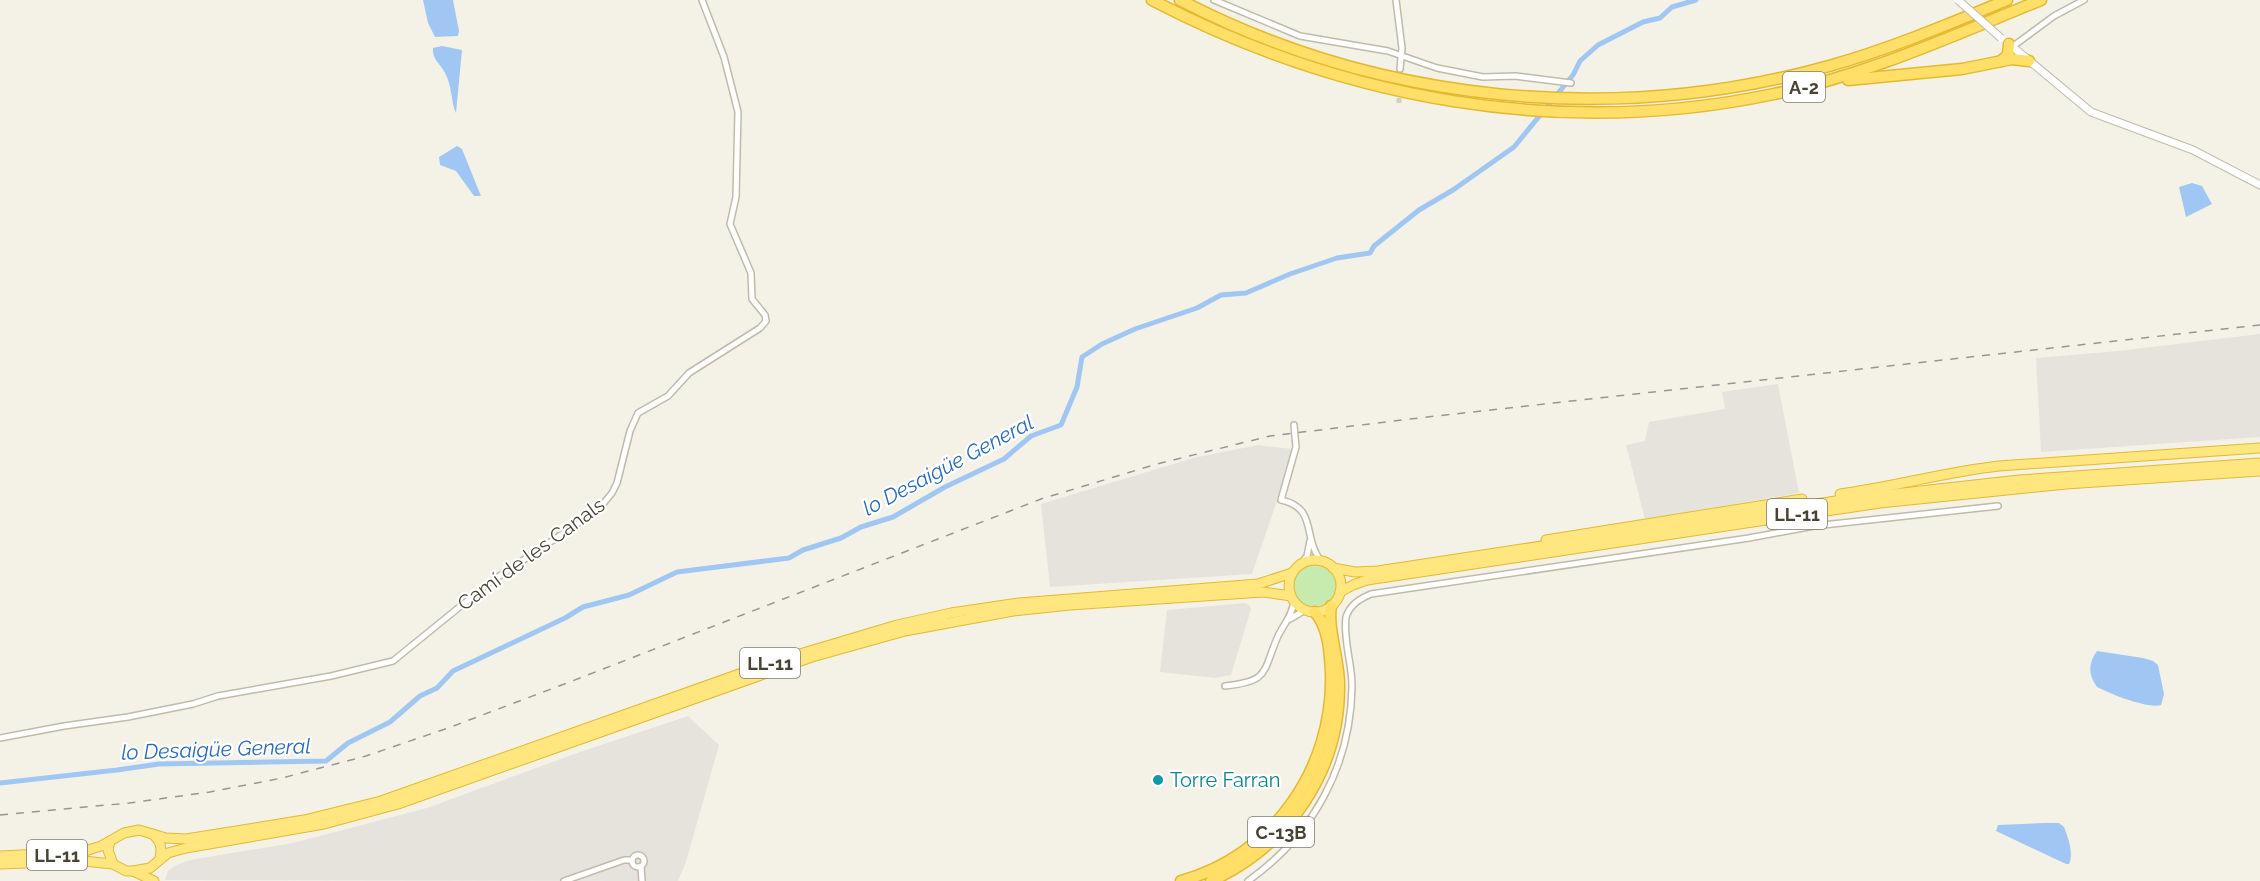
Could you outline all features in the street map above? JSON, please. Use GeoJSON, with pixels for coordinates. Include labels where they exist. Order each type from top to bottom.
{"type":"FeatureCollection","features":[{"type":"Feature","properties":{"kind":"highway","name":"A-2"},"geometry":{"type":"LineString","coordinates":[[1152,0],[1246,45],[1335,76],[1436,99],[1554,111],[1623,111],[1703,105],[1774,94],[1905,55],[2041,0]]}},
{"type":"Feature","properties":{"kind":"highway","name":"A-2"},"geometry":{"type":"LineString","coordinates":[[1180,0],[1258,36],[1350,66],[1396,78],[1458,89],[1564,99],[1614,99],[1679,94],[1750,84],[1828,66],[1909,40],[2007,0]]}},
{"type":"Feature","properties":{"kind":"highway","name":"A-2"},"geometry":{"type":"LineString","coordinates":[[1828,66],[1840,59],[1923,30],[1994,0]]}},
{"type":"Feature","properties":{"kind":"highway"},"geometry":{"type":"LineString","coordinates":[[2000,61],[2008,55],[2008,43]]}},
{"type":"Feature","properties":{"kind":"highway","name":"A-2"},"geometry":{"type":"LineString","coordinates":[[1806,86],[1868,77],[1962,69],[2012,59],[2029,61]]}},
{"type":"Feature","properties":{"kind":"highway"},"geometry":{"type":"LineString","coordinates":[[1407,567],[1421,562],[1566,536],[1889,487],[1979,469],[2260,448]]}},
{"type":"Feature","properties":{"kind":"highway","name":"LL-11"},"geometry":{"type":"LineString","coordinates":[[0,856],[82,852],[130,831],[139,830],[171,839],[195,838],[304,820],[370,804],[784,658],[897,625],[951,613],[1019,603],[1258,584],[1296,570],[1307,561],[1321,561],[1333,568],[1361,572],[1407,567],[1860,498],[2028,479],[2260,463]]}},
{"type":"Feature","properties":{"kind":"highway","name":"LL-11"},"geometry":{"type":"LineString","coordinates":[[1340,592],[1367,580],[1840,508],[2029,488],[2260,471]]}},
{"type":"Feature","properties":{"kind":"highway"},"geometry":{"type":"LineString","coordinates":[[1310,611],[1331,606],[1340,592],[1339,577],[1333,568]]}},
{"type":"Feature","properties":{"kind":"highway"},"geometry":{"type":"LineString","coordinates":[[1292,599],[1289,582],[1296,570]]}},
{"type":"Feature","properties":{"kind":"highway","name":"LL-11"},"geometry":{"type":"LineString","coordinates":[[0,864],[83,861],[113,864],[126,871],[150,868],[168,853],[186,848],[324,824],[378,810],[846,647],[906,631],[981,616],[1070,605],[1267,592],[1292,599],[1310,611]]}},
{"type":"Feature","properties":{"kind":"highway","name":"C-13B"},"geometry":{"type":"LineString","coordinates":[[1211,881],[1248,861],[1276,838],[1305,802],[1323,769],[1334,734],[1339,696],[1338,660],[1329,620],[1331,606]]}},
{"type":"Feature","properties":{"kind":"highway","name":"C-13B"},"geometry":{"type":"LineString","coordinates":[[1180,881],[1217,867],[1255,843],[1288,809],[1306,782],[1323,740],[1331,697],[1329,650],[1324,626],[1310,611]]}},
{"type":"Feature","properties":{"kind":"highway"},"geometry":{"type":"LineString","coordinates":[[153,834],[162,847],[158,861],[159,881]]}},
{"type":"Feature","properties":{"kind":"highway","name":"LL-11"},"geometry":{"type":"LineString","coordinates":[[110,841],[108,850],[113,864]]}},
{"type":"Feature","properties":{"kind":"highway"},"geometry":{"type":"LineString","coordinates":[[133,871],[154,881]]}},
{"type":"Feature","properties":{"kind":"street","name":"Camí de les Canals"},"geometry":{"type":"LineString","coordinates":[[0,738],[128,717],[194,704],[223,695],[331,676],[391,662],[403,655],[441,620],[498,576],[583,520],[607,499],[619,478],[630,431],[638,413],[668,396],[689,373],[760,328],[766,321],[765,315],[752,299],[751,273],[730,224],[736,197],[738,112],[724,57],[702,0]]}},
{"type":"Feature","properties":{"kind":"street"},"geometry":{"type":"LineString","coordinates":[[1214,0],[1306,38],[1402,55],[1425,65],[1463,74],[1488,77],[1515,76],[1571,83]]}},
{"type":"Feature","properties":{"kind":"street"},"geometry":{"type":"LineString","coordinates":[[1396,0],[1402,55],[1400,69]]}},
{"type":"Feature","properties":{"kind":"street"},"geometry":{"type":"LineString","coordinates":[[1958,0],[2091,112],[2193,150],[2260,185]]}},
{"type":"Feature","properties":{"kind":"street"},"geometry":{"type":"LineString","coordinates":[[2008,43],[2084,0]]}},
{"type":"Feature","properties":{"kind":"street"},"geometry":{"type":"LineString","coordinates":[[1294,425],[1296,447],[1281,500],[1294,503],[1302,510],[1307,518],[1310,539],[1307,556],[1296,570]]}},
{"type":"Feature","properties":{"kind":"street"},"geometry":{"type":"LineString","coordinates":[[1248,881],[1272,862],[1300,834],[1320,806],[1332,782],[1345,744],[1351,705],[1346,617],[1352,606],[1364,597],[1814,526],[1998,506]]}},
{"type":"Feature","properties":{"kind":"street"},"geometry":{"type":"LineString","coordinates":[[1310,539],[1321,561]]}},
{"type":"Feature","properties":{"kind":"street"},"geometry":{"type":"LineString","coordinates":[[1225,686],[1249,682],[1261,676],[1269,663],[1282,630],[1290,619],[1292,599]]}},
{"type":"Feature","properties":{"kind":"street"},"geometry":{"type":"LineString","coordinates":[[1290,619],[1310,611]]}},
{"type":"Feature","properties":{"kind":"street"},"geometry":{"type":"LineString","coordinates":[[632,860],[636,855],[642,856],[644,862],[641,867],[642,881]]}},
{"type":"Feature","properties":{"kind":"street"},"geometry":{"type":"LineString","coordinates":[[564,881],[624,860],[632,860]]}},
{"type":"Feature","properties":{"kind":"street"},"geometry":{"type":"LineString","coordinates":[[632,860],[635,867],[641,867]]}},
{"type":"Feature","properties":{"kind":"shaded area"},"geometry":{"type":"Polygon","coordinates":[[[2260,334],[2260,437],[2041,452],[2036,358],[2260,334]]]}},
{"type":"Feature","properties":{"kind":"shaded area"},"geometry":{"type":"Polygon","coordinates":[[[1778,384],[1799,493],[1645,519],[1626,445],[1645,441],[1649,422],[1725,409],[1722,392],[1778,384]]]}},
{"type":"Feature","properties":{"kind":"shaded area"},"geometry":{"type":"Polygon","coordinates":[[[1258,445],[1292,449],[1252,574],[1050,587],[1041,504],[1193,458],[1258,445]]]}},
{"type":"Feature","properties":{"kind":"shaded area"},"geometry":{"type":"Polygon","coordinates":[[[1245,603],[1251,609],[1231,675],[1215,678],[1160,672],[1167,610],[1245,603]]]}},
{"type":"Feature","properties":{"kind":"shaded area"},"geometry":{"type":"Polygon","coordinates":[[[688,716],[719,745],[686,862],[678,881],[165,880],[168,871],[174,866],[190,860],[293,843],[427,808],[580,752],[688,716]]]}},
{"type":"Feature","properties":{"kind":"green space"},"geometry":{"type":"Polygon","coordinates":[[[1315,564],[1330,571],[1337,586],[1330,601],[1315,608],[1300,601],[1293,586],[1300,571],[1315,564]]]}},
{"type":"Feature","properties":{"kind":"water"},"geometry":{"type":"Polygon","coordinates":[[[423,0],[453,0],[458,36],[435,37],[428,23],[423,0]]]}},
{"type":"Feature","properties":{"kind":"water"},"geometry":{"type":"Polygon","coordinates":[[[442,46],[462,50],[456,113],[447,78],[433,52],[433,48],[442,46]]]}},
{"type":"Feature","properties":{"kind":"water"},"geometry":{"type":"Polygon","coordinates":[[[457,146],[462,149],[481,196],[474,196],[456,171],[440,165],[439,157],[457,146]]]}},
{"type":"Feature","properties":{"kind":"water"},"geometry":{"type":"Polygon","coordinates":[[[2192,183],[2202,186],[2212,204],[2186,217],[2179,187],[2192,183]]]}},
{"type":"Feature","properties":{"kind":"water"},"geometry":{"type":"Polygon","coordinates":[[[2097,651],[2143,658],[2158,665],[2164,694],[2161,705],[2138,703],[2097,687],[2090,669],[2097,651]]]}},
{"type":"Feature","properties":{"kind":"water"},"geometry":{"type":"Polygon","coordinates":[[[2059,823],[2064,827],[2071,851],[2069,864],[1996,831],[1998,825],[2059,823]]]}},
{"type":"Feature","properties":{"kind":"waterway","name":"lo Desaigüe General"},"geometry":{"type":"LineString","coordinates":[[0,783],[159,764],[326,761],[348,743],[390,722],[420,696],[437,688],[453,671],[565,618],[583,607],[629,595],[677,572],[789,558],[803,550],[841,538],[861,527],[893,517],[945,487],[1004,459],[1031,436],[1061,425],[1077,387],[1082,357],[1102,344],[1135,329],[1197,308],[1221,295],[1246,293],[1290,274],[1337,258],[1370,253],[1374,246],[1419,210],[1453,190],[1514,147],[1573,75],[1580,61],[1598,45],[1643,22],[1660,18],[1672,7],[1696,0]]}},
{"type":"Feature","properties":{"kind":"tunnel"},"geometry":{"type":"LineString","coordinates":[[1399,103],[1400,69]]}},
{"type":"Feature","properties":{"kind":"railway"},"geometry":{"type":"LineString","coordinates":[[0,815],[129,803],[210,792],[282,778],[366,756],[567,683],[1041,499],[1157,464],[1270,436],[2260,325]]}},
{"type":"Feature","properties":{"kind":"place","name":"Torre Farran"},"geometry":{"type":"Point","coordinates":[1158,780]}}]}
